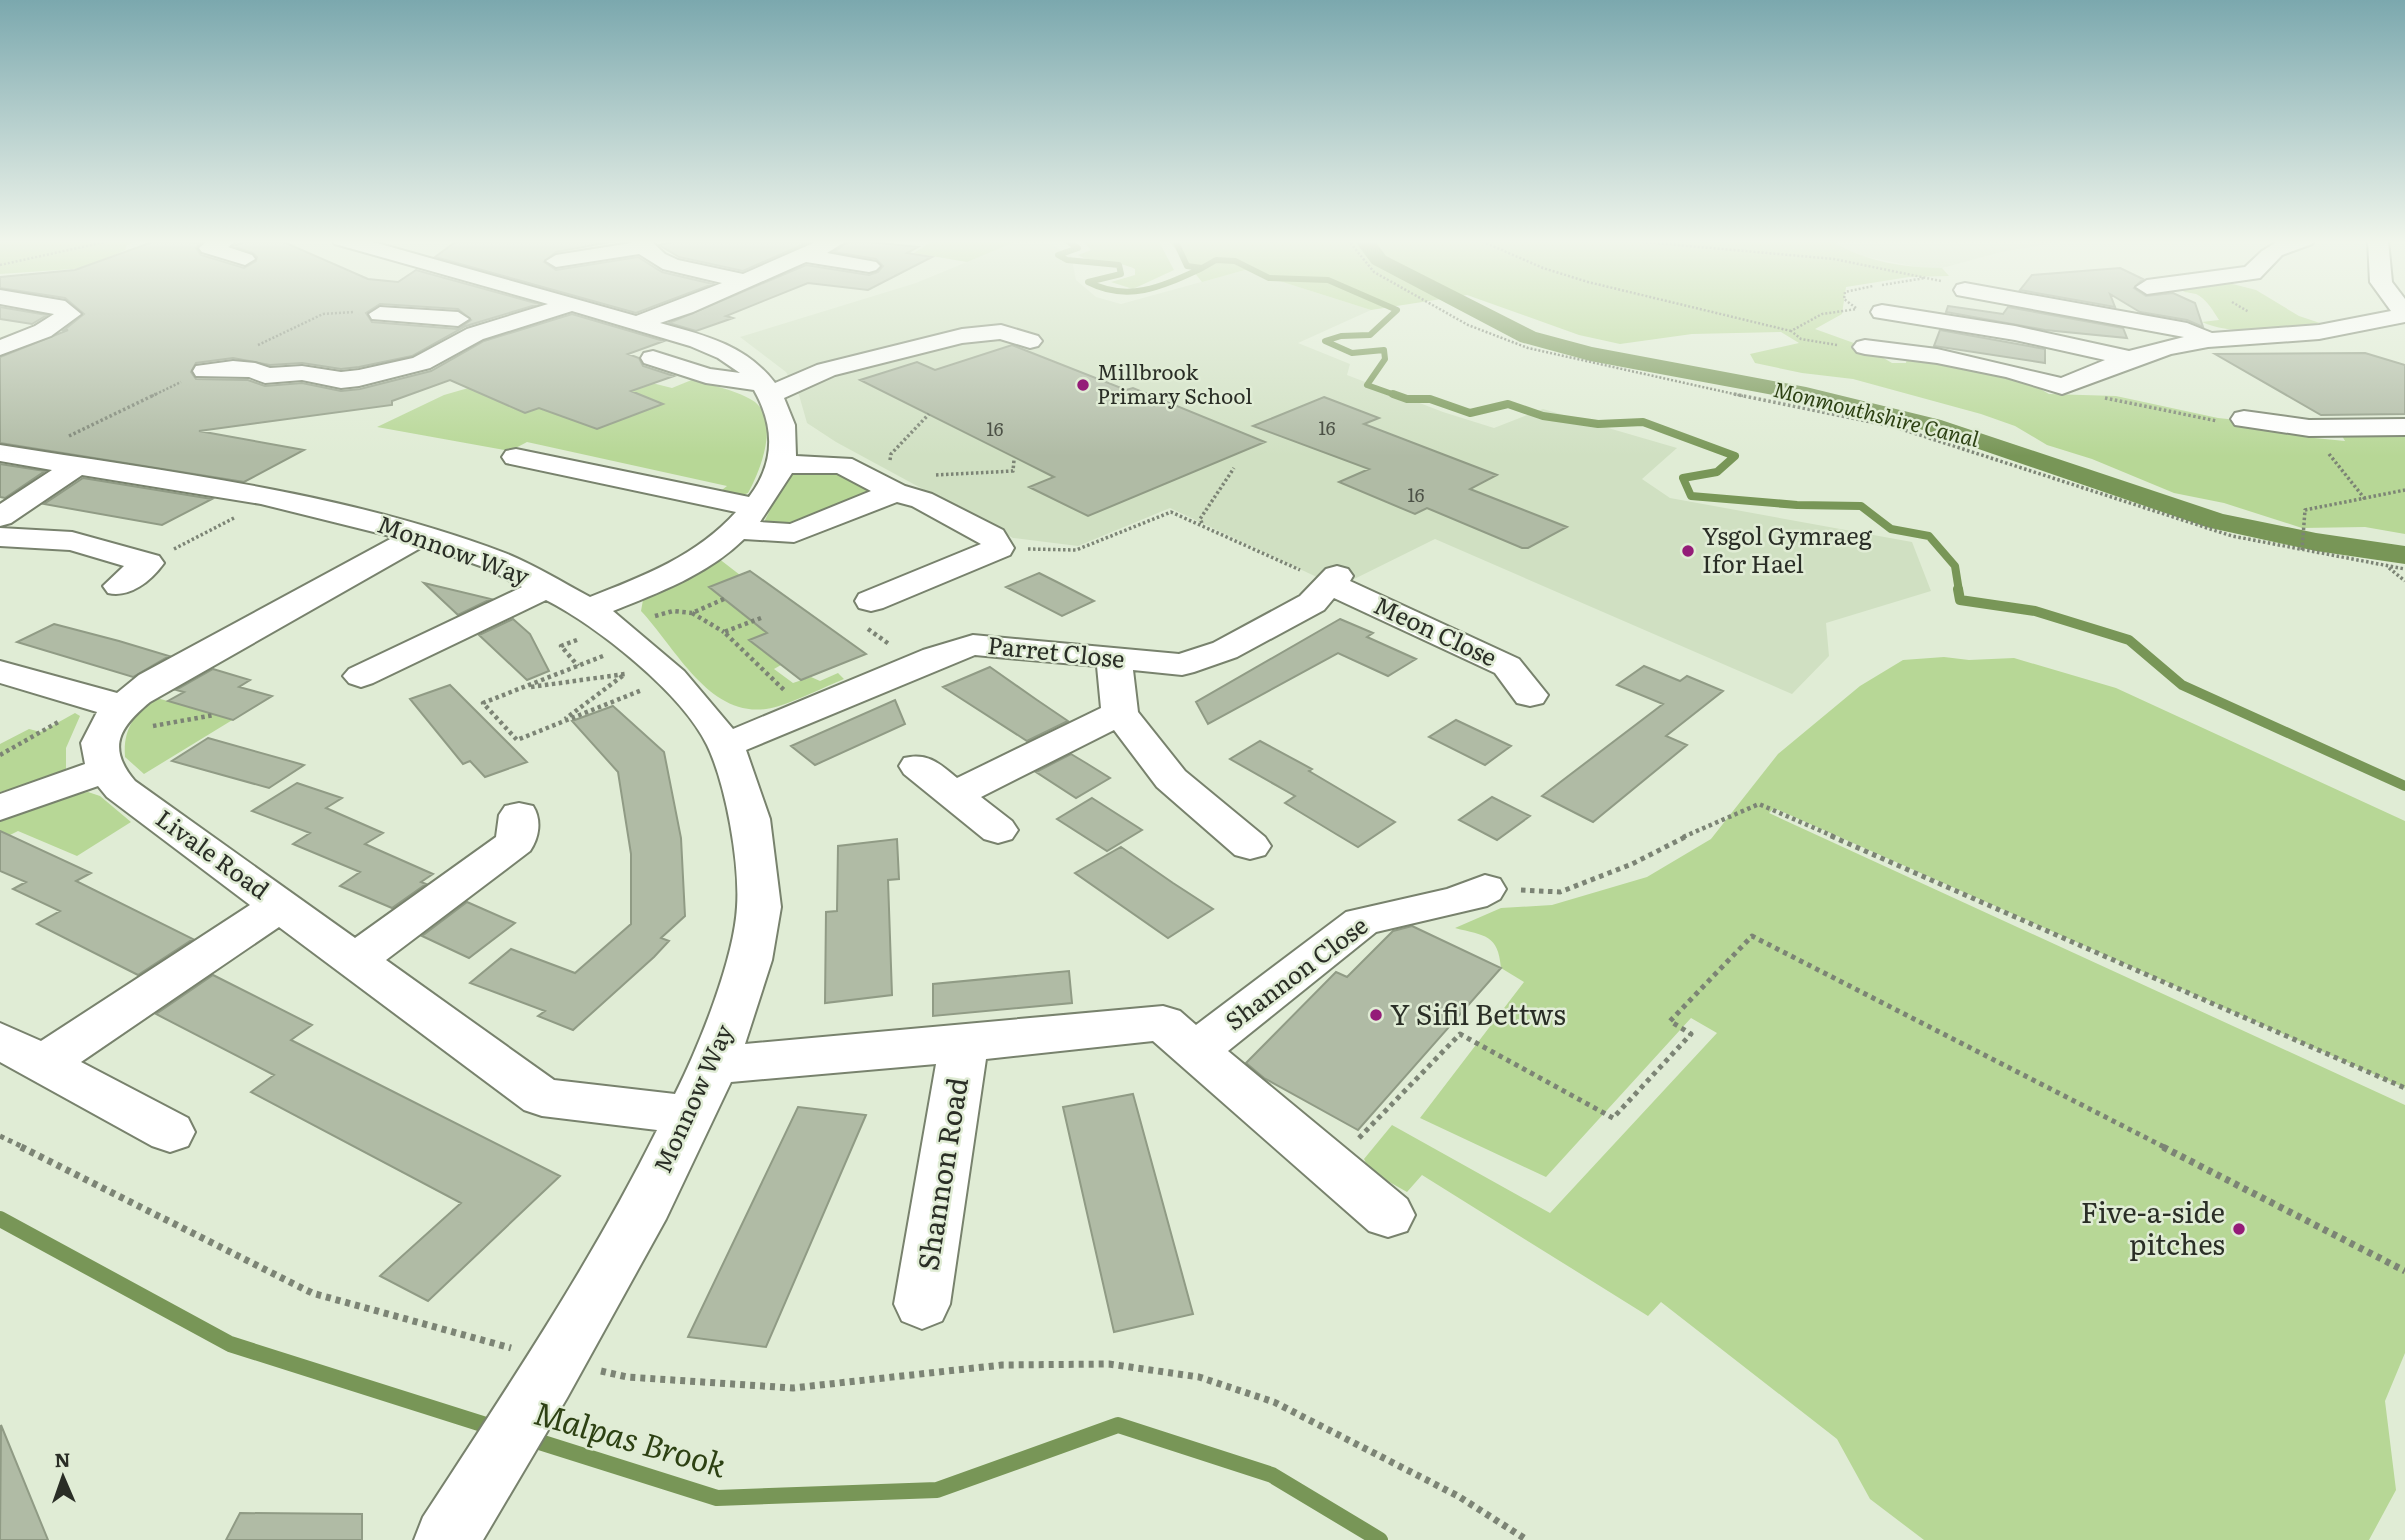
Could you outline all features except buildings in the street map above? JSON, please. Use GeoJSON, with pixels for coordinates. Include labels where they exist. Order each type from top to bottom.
{"type":"FeatureCollection","features":[{"type":"Feature","properties":{"kind":"street"},"geometry":{"type":"LineString","coordinates":[[0,348],[43,331],[70,314],[67,312]]}},
{"type":"Feature","properties":{"kind":"street"},"geometry":{"type":"LineString","coordinates":[[451,312],[466,327]]}},
{"type":"Feature","properties":{"kind":"street"},"geometry":{"type":"LineString","coordinates":[[380,314],[466,327],[518,323],[548,312]]}},
{"type":"Feature","properties":{"kind":"street"},"geometry":{"type":"LineString","coordinates":[[589,609],[672,574],[709,553],[737,530],[757,508],[781,464],[783,429],[765,388],[749,368],[712,347],[601,312]]}},
{"type":"Feature","properties":{"kind":"street"},"geometry":{"type":"LineString","coordinates":[[637,323],[670,312]]}},
{"type":"Feature","properties":{"kind":"street"},"geometry":{"type":"LineString","coordinates":[[2086,312],[2187,330],[2208,340]]}},
{"type":"Feature","properties":{"kind":"street"},"geometry":{"type":"LineString","coordinates":[[1882,313],[2015,333],[2130,358]]}},
{"type":"Feature","properties":{"kind":"street"},"geometry":{"type":"LineString","coordinates":[[2055,390],[2130,358],[2208,340],[2319,332],[2405,315]]}},
{"type":"Feature","properties":{"kind":"street"},"geometry":{"type":"LineString","coordinates":[[205,371],[233,368],[256,370],[265,376],[302,373],[341,380],[359,379],[421,362],[466,327]]}},
{"type":"Feature","properties":{"kind":"street"},"geometry":{"type":"LineString","coordinates":[[653,358],[706,376],[765,388],[962,336],[1001,332],[1031,341]]}},
{"type":"Feature","properties":{"kind":"street"},"geometry":{"type":"LineString","coordinates":[[1866,347],[1892,357],[1999,369],[2055,390],[2090,394]]}},
{"type":"Feature","properties":{"kind":"street"},"geometry":{"type":"LineString","coordinates":[[2244,419],[2312,433],[2405,427]]}},
{"type":"Feature","properties":{"kind":"street","name":"Monnow Way"},"geometry":{"type":"LineString","coordinates":[[0,453],[272,498],[421,535],[497,561],[549,586],[615,627],[672,678],[726,745],[750,819],[759,907],[749,960],[714,1065],[647,1204],[551,1370],[449,1534]]}},
{"type":"Feature","properties":{"kind":"street"},"geometry":{"type":"LineString","coordinates":[[516,457],[757,508]]}},
{"type":"Feature","properties":{"kind":"street"},"geometry":{"type":"LineString","coordinates":[[781,464],[842,465],[890,483],[992,536],[999,548],[871,601]]}},
{"type":"Feature","properties":{"kind":"street"},"geometry":{"type":"LineString","coordinates":[[0,517],[78,465]]}},
{"type":"Feature","properties":{"kind":"street"},"geometry":{"type":"LineString","coordinates":[[737,530],[794,533],[890,483]]}},
{"type":"Feature","properties":{"kind":"street"},"geometry":{"type":"LineString","coordinates":[[0,808],[106,728],[152,683],[421,535]]}},
{"type":"Feature","properties":{"kind":"street"},"geometry":{"type":"LineString","coordinates":[[0,537],[30,541],[72,541],[148,563]]}},
{"type":"Feature","properties":{"kind":"street"},"geometry":{"type":"LineString","coordinates":[[119,586],[148,563]]}},
{"type":"Feature","properties":{"kind":"street","name":"Parret Close"},"geometry":{"type":"LineString","coordinates":[[726,745],[935,657],[972,645],[1029,648],[1182,665],[1225,650],[1312,603],[1333,580]]}},
{"type":"Feature","properties":{"kind":"street","name":"Meon Close"},"geometry":{"type":"LineString","coordinates":[[1333,580],[1507,666],[1530,695]]}},
{"type":"Feature","properties":{"kind":"street"},"geometry":{"type":"LineString","coordinates":[[361,676],[549,586]]}},
{"type":"Feature","properties":{"kind":"street"},"geometry":{"type":"LineString","coordinates":[[1114,659],[1120,713],[1171,779],[1250,846]]}},
{"type":"Feature","properties":{"kind":"street"},"geometry":{"type":"LineString","coordinates":[[0,672],[106,728]]}},
{"type":"Feature","properties":{"kind":"street"},"geometry":{"type":"LineString","coordinates":[[954,794],[1120,713]]}},
{"type":"Feature","properties":{"kind":"street","name":"Livale Road"},"geometry":{"type":"LineString","coordinates":[[106,728],[121,789],[542,1097],[688,1115]]}},
{"type":"Feature","properties":{"kind":"street"},"geometry":{"type":"LineString","coordinates":[[918,766],[998,831]]}},
{"type":"Feature","properties":{"kind":"street"},"geometry":{"type":"LineString","coordinates":[[355,960],[516,842],[519,815]]}},
{"type":"Feature","properties":{"kind":"street","name":"Shannon Close"},"geometry":{"type":"LineString","coordinates":[[1179,1037],[1361,922],[1387,912],[1451,903],[1473,897],[1485,889]]}},
{"type":"Feature","properties":{"kind":"street"},"geometry":{"type":"LineString","coordinates":[[43,1064],[281,905]]}},
{"type":"Feature","properties":{"kind":"street"},"geometry":{"type":"LineString","coordinates":[[1179,1037],[1388,1214]]}},
{"type":"Feature","properties":{"kind":"street","name":"Shannon Road"},"geometry":{"type":"LineString","coordinates":[[714,1065],[964,1044],[1179,1037]]}},
{"type":"Feature","properties":{"kind":"street"},"geometry":{"type":"LineString","coordinates":[[0,1040],[170,1132]]}},
{"type":"Feature","properties":{"kind":"street","name":"Shannon Road"},"geometry":{"type":"LineString","coordinates":[[922,1304],[964,1044]]}},
{"type":"Feature","properties":{"kind":"path"},"geometry":{"type":"LineString","coordinates":[[1445,312],[1468,325],[1528,348],[1616,370],[1895,427],[2232,536],[2405,569]]}},
{"type":"Feature","properties":{"kind":"path"},"geometry":{"type":"LineString","coordinates":[[1712,312],[1791,331],[1801,339],[1818,343],[1866,347]]}},
{"type":"Feature","properties":{"kind":"path"},"geometry":{"type":"LineString","coordinates":[[1791,331],[1806,317],[1822,312]]}},
{"type":"Feature","properties":{"kind":"path"},"geometry":{"type":"LineString","coordinates":[[1875,312],[1882,313]]}},
{"type":"Feature","properties":{"kind":"path"},"geometry":{"type":"LineString","coordinates":[[2250,312],[2287,334]]}},
{"type":"Feature","properties":{"kind":"path"},"geometry":{"type":"LineString","coordinates":[[2090,394],[2234,424],[2244,419]]}},
{"type":"Feature","properties":{"kind":"path"},"geometry":{"type":"LineString","coordinates":[[929,414],[891,454],[888,468],[890,483],[908,477],[1013,471],[1014,460]]}},
{"type":"Feature","properties":{"kind":"path"},"geometry":{"type":"LineString","coordinates":[[2312,433],[2365,499]]}},
{"type":"Feature","properties":{"kind":"path"},"geometry":{"type":"LineString","coordinates":[[1202,524],[1200,519],[1234,468]]}},
{"type":"Feature","properties":{"kind":"path"},"geometry":{"type":"LineString","coordinates":[[2302,550],[2305,510],[2405,490]]}},
{"type":"Feature","properties":{"kind":"path"},"geometry":{"type":"LineString","coordinates":[[148,563],[272,498]]}},
{"type":"Feature","properties":{"kind":"path"},"geometry":{"type":"LineString","coordinates":[[999,548],[1076,550],[1171,512],[1333,580]]}},
{"type":"Feature","properties":{"kind":"path"},"geometry":{"type":"LineString","coordinates":[[2387,566],[2405,581]]}},
{"type":"Feature","properties":{"kind":"path"},"geometry":{"type":"LineString","coordinates":[[724,599],[692,613],[724,632],[807,712]]}},
{"type":"Feature","properties":{"kind":"path"},"geometry":{"type":"LineString","coordinates":[[724,632],[761,618]]}},
{"type":"Feature","properties":{"kind":"path"},"geometry":{"type":"LineString","coordinates":[[633,645],[483,704],[517,740],[672,678]]}},
{"type":"Feature","properties":{"kind":"path"},"geometry":{"type":"LineString","coordinates":[[523,688],[625,674],[557,724]]}},
{"type":"Feature","properties":{"kind":"path"},"geometry":{"type":"LineString","coordinates":[[0,755],[106,728],[214,715]]}},
{"type":"Feature","properties":{"kind":"path"},"geometry":{"type":"LineString","coordinates":[[1485,889],[1560,892],[1632,864],[1709,824],[1759,804],[2405,1088]]}},
{"type":"Feature","properties":{"kind":"path"},"geometry":{"type":"LineString","coordinates":[[1332,1167],[1460,1034],[1613,1118],[1691,1034],[1670,1021],[1752,936],[2405,1271]]}},
{"type":"Feature","properties":{"kind":"path"},"geometry":{"type":"LineString","coordinates":[[0,1136],[312,1293],[551,1370],[793,1388],[1002,1365],[1109,1364],[1199,1377],[1274,1402],[1458,1496],[1527,1540]]}},
{"type":"Feature","properties":{"kind":"shaded area"},"geometry":{"type":"Polygon","coordinates":[[[822,312],[1367,312],[1298,343],[1350,364],[1347,375],[1443,412],[1494,428],[1543,409],[1677,448],[1642,479],[1670,498],[1912,542],[1931,591],[1826,623],[1829,656],[1792,694],[1435,539],[1338,587],[1170,508],[1078,546],[1013,538],[836,442],[807,423],[799,395],[786,372],[740,337],[822,312]]]}},
{"type":"Feature","properties":{"kind":"green space"},"geometry":{"type":"Polygon","coordinates":[[[1514,312],[1842,312],[1815,329],[1865,347],[1892,363],[1906,363],[1907,357],[2023,379],[2049,394],[2116,396],[2218,418],[2296,426],[2304,437],[2345,441],[2338,429],[2405,427],[2405,534],[2365,527],[2302,528],[2224,503],[2174,493],[2092,459],[2047,445],[2015,426],[1981,414],[1853,379],[1802,373],[1755,363],[1750,354],[1799,343],[1781,332],[1692,334],[1620,344],[1579,335],[1514,312]]]}},
{"type":"Feature","properties":{"kind":"green space"},"geometry":{"type":"Polygon","coordinates":[[[2213,312],[2292,312],[2320,323],[2246,330],[2216,327],[2202,322],[2219,320],[2213,312]]]}},
{"type":"Feature","properties":{"kind":"green space"},"geometry":{"type":"Polygon","coordinates":[[[630,353],[509,406],[525,413],[539,408],[597,429],[662,404],[561,393],[648,382],[672,388],[694,379],[734,392],[755,402],[766,422],[767,434],[762,460],[748,493],[736,498],[718,493],[727,486],[527,442],[510,451],[377,427],[444,395],[527,371],[630,353]]]}},
{"type":"Feature","properties":{"kind":"green space"},"geometry":{"type":"Polygon","coordinates":[[[797,472],[840,472],[870,489],[868,494],[806,520],[764,522],[786,478],[797,472]]]}},
{"type":"Feature","properties":{"kind":"green space"},"geometry":{"type":"Polygon","coordinates":[[[718,558],[740,575],[709,587],[776,630],[750,640],[781,665],[774,669],[793,683],[811,677],[820,681],[838,673],[844,679],[779,706],[756,710],[735,706],[699,681],[641,611],[643,600],[718,558]]]}},
{"type":"Feature","properties":{"kind":"green space"},"geometry":{"type":"Polygon","coordinates":[[[1944,657],[1969,660],[2014,658],[2116,688],[2405,821],[2405,1088],[1774,808],[1769,813],[2405,1105],[2405,1353],[2385,1401],[2396,1490],[2369,1540],[1924,1540],[1870,1499],[1837,1439],[1661,1302],[1648,1316],[1422,1175],[1407,1192],[1370,1171],[1364,1159],[1392,1125],[1550,1213],[1717,1033],[1691,1018],[1546,1177],[1420,1118],[1524,982],[1501,968],[1497,949],[1488,938],[1455,928],[1501,908],[1552,905],[1647,877],[1711,839],[1778,754],[1860,686],[1903,660],[1944,657]]]}},
{"type":"Feature","properties":{"kind":"green space"},"geometry":{"type":"Polygon","coordinates":[[[153,697],[234,719],[144,774],[125,757],[126,738],[135,717],[153,697]]]}},
{"type":"Feature","properties":{"kind":"green space"},"geometry":{"type":"Polygon","coordinates":[[[75,713],[80,716],[66,748],[66,769],[53,777],[0,792],[0,744],[29,729],[41,732],[75,713]]]}},
{"type":"Feature","properties":{"kind":"green space"},"geometry":{"type":"Polygon","coordinates":[[[88,792],[100,796],[131,822],[77,856],[18,831],[0,840],[0,822],[41,801],[88,792]]]}},
{"type":"Feature","properties":{"kind":"waterway"},"geometry":{"type":"LineString","coordinates":[[1395,312],[1370,335],[1341,336],[1325,341],[1352,353],[1384,350],[1385,359],[1367,385],[1398,396]]}},
{"type":"Feature","properties":{"kind":"waterway","name":"Monmouthshire Canal"},"geometry":{"type":"LineString","coordinates":[[1475,312],[1528,337],[1590,354],[1806,394],[1932,425],[2216,521],[2316,542],[2405,555]]}},
{"type":"Feature","properties":{"kind":"waterway"},"geometry":{"type":"LineString","coordinates":[[1393,394],[1407,399],[1430,399],[1470,413],[1508,404],[1543,416],[1598,424],[1643,422],[1735,456],[1717,472],[1683,478],[1691,496],[1797,505],[1861,506],[1891,529],[1929,536],[1955,566],[1959,591]]}},
{"type":"Feature","properties":{"kind":"waterway"},"geometry":{"type":"LineString","coordinates":[[1958,589],[1960,600],[2035,611],[2129,640],[2182,685],[2405,786]]}},
{"type":"Feature","properties":{"kind":"waterway","name":"Malpas Brook"},"geometry":{"type":"LineString","coordinates":[[0,1219],[230,1344],[495,1428]]}},
{"type":"Feature","properties":{"kind":"waterway","name":"Malpas Brook"},"geometry":{"type":"LineString","coordinates":[[527,1438],[717,1498],[937,1490],[1118,1425],[1272,1475],[1380,1540]]}},
{"type":"Feature","properties":{"kind":"place","name":"Millbrook Primary School"},"geometry":{"type":"Point","coordinates":[1083,385]}},
{"type":"Feature","properties":{"kind":"place","name":"Ysgol Gymraeg Ifor Hael"},"geometry":{"type":"Point","coordinates":[1688,551]}},
{"type":"Feature","properties":{"kind":"place","name":"Y Sifil Bettws"},"geometry":{"type":"Point","coordinates":[1376,1015]}},
{"type":"Feature","properties":{"kind":"place","name":"Five-a-side pitches"},"geometry":{"type":"Point","coordinates":[2239,1229]}}]}
